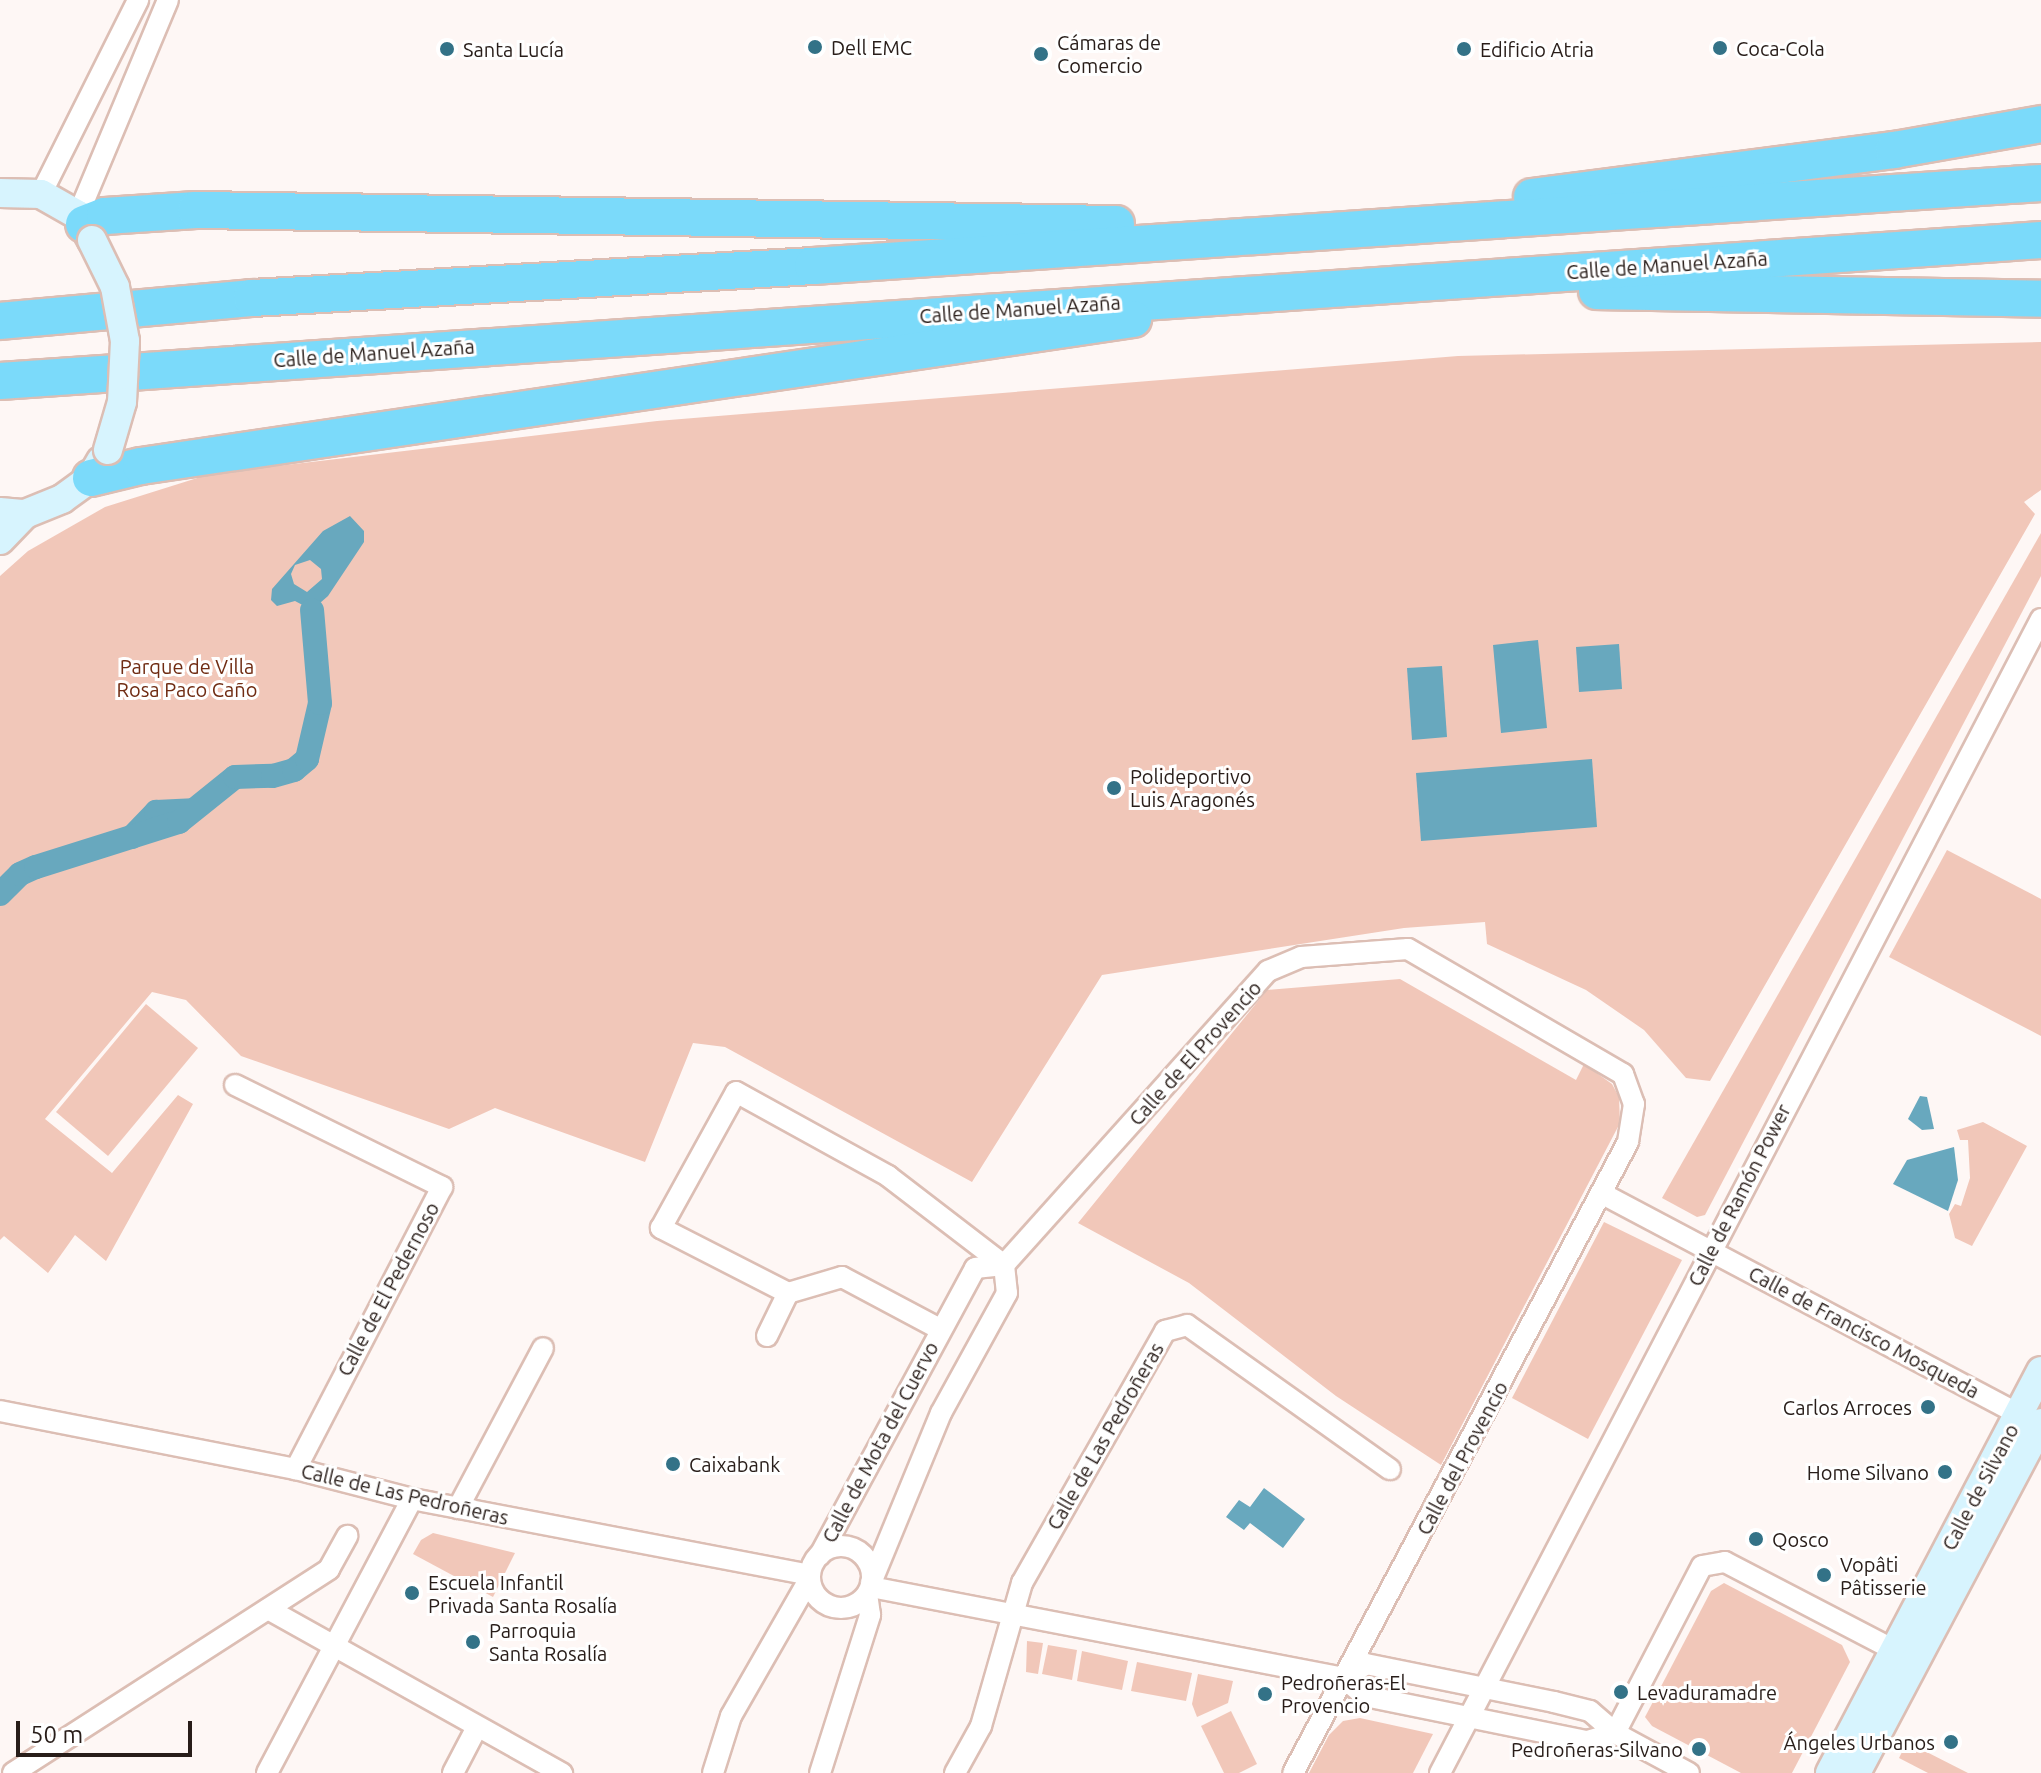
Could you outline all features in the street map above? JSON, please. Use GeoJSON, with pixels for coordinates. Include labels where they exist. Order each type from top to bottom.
{"type":"FeatureCollection","features":[{"type":"Feature","properties":{"kind":"highway"},"geometry":{"type":"LineString","coordinates":[[85,226],[105,216],[196,210],[1365,228],[1598,185],[1894,150],[2041,124]]}},
{"type":"Feature","properties":{"kind":"highway"},"geometry":{"type":"LineString","coordinates":[[0,321],[252,298],[2041,183]]}},
{"type":"Feature","properties":{"kind":"highway","name":"Calle de Manuel Azaña"},"geometry":{"type":"LineString","coordinates":[[0,381],[2041,240]]}},
{"type":"Feature","properties":{"kind":"highway"},"geometry":{"type":"LineString","coordinates":[[99,464],[141,466],[1080,331],[1254,292],[1812,291],[2041,299]]}},
{"type":"Feature","properties":{"kind":"street"},"geometry":{"type":"LineString","coordinates":[[41,194],[138,0]]}},
{"type":"Feature","properties":{"kind":"street"},"geometry":{"type":"LineString","coordinates":[[85,226],[168,0]]}},
{"type":"Feature","properties":{"kind":"street"},"geometry":{"type":"LineString","coordinates":[[0,193],[41,194],[85,226],[115,287],[125,341],[122,402],[99,464],[62,499],[13,513],[0,540]]}},
{"type":"Feature","properties":{"kind":"street","name":"Calle de Ramón Power"},"geometry":{"type":"LineString","coordinates":[[1440,1773],[2041,619]]}},
{"type":"Feature","properties":{"kind":"street","name":"Calle de El Provencio"},"geometry":{"type":"LineString","coordinates":[[1004,1265],[1268,971],[1301,957],[1408,949],[1599,1056],[1623,1074],[1634,1104],[1628,1142]]}},
{"type":"Feature","properties":{"kind":"street","name":"Calle de El Pedernoso"},"geometry":{"type":"LineString","coordinates":[[235,1085],[442,1187],[296,1469]]}},
{"type":"Feature","properties":{"kind":"street"},"geometry":{"type":"LineString","coordinates":[[767,1336],[788,1293],[661,1228],[736,1092],[888,1176],[1004,1265]]}},
{"type":"Feature","properties":{"kind":"street","name":"Calle del Provencio"},"geometry":{"type":"LineString","coordinates":[[1293,1773],[1628,1142]]}},
{"type":"Feature","properties":{"kind":"street","name":"Calle de Francisco Mosqueda"},"geometry":{"type":"LineString","coordinates":[[1601,1193],[2035,1422]]}},
{"type":"Feature","properties":{"kind":"street","name":"Calle de Mota del Cuervo"},"geometry":{"type":"LineString","coordinates":[[820,1555],[975,1268],[1004,1265],[1007,1293],[941,1413],[870,1588],[870,1615],[820,1773]]}},
{"type":"Feature","properties":{"kind":"street","name":"Calle de Mota del Cuervo"},"geometry":{"type":"LineString","coordinates":[[788,1293],[842,1277],[940,1329]]}},
{"type":"Feature","properties":{"kind":"street","name":"Calle de Las Pedroñeras"},"geometry":{"type":"LineString","coordinates":[[955,1773],[981,1726],[1022,1583],[1165,1331],[1187,1325],[1390,1469]]}},
{"type":"Feature","properties":{"kind":"street"},"geometry":{"type":"LineString","coordinates":[[458,1508],[543,1348]]}},
{"type":"Feature","properties":{"kind":"street","name":"Calle de Silvano"},"geometry":{"type":"LineString","coordinates":[[1856,1773],[2035,1422],[2041,1371]]}},
{"type":"Feature","properties":{"kind":"street","name":"Calle de Las Pedroñeras"},"geometry":{"type":"LineString","coordinates":[[0,1413],[296,1469],[412,1499],[810,1577]]}},
{"type":"Feature","properties":{"kind":"street","name":"Calle de Silvano"},"geometry":{"type":"LineString","coordinates":[[1830,1773],[1896,1651],[2035,1422]]}},
{"type":"Feature","properties":{"kind":"street"},"geometry":{"type":"LineString","coordinates":[[267,1773],[331,1646],[412,1499]]}},
{"type":"Feature","properties":{"kind":"street"},"geometry":{"type":"LineString","coordinates":[[13,1773],[329,1569],[347,1536]]}},
{"type":"Feature","properties":{"kind":"street"},"geometry":{"type":"LineString","coordinates":[[713,1773],[731,1716],[820,1555],[837,1546],[856,1550],[869,1564],[870,1588],[854,1606],[837,1609],[821,1601],[810,1577]]}},
{"type":"Feature","properties":{"kind":"street"},"geometry":{"type":"LineString","coordinates":[[870,1588],[1344,1678],[1365,1696],[1587,1741],[1615,1733],[1702,1566],[1725,1562],[1896,1651]]}},
{"type":"Feature","properties":{"kind":"street"},"geometry":{"type":"LineString","coordinates":[[268,1609],[562,1773]]}},
{"type":"Feature","properties":{"kind":"street"},"geometry":{"type":"LineString","coordinates":[[1344,1678],[1366,1664],[1590,1711],[1615,1733],[1689,1773]]}},
{"type":"Feature","properties":{"kind":"street"},"geometry":{"type":"LineString","coordinates":[[453,1773],[477,1727]]}},
{"type":"Feature","properties":{"kind":"green space","name":"Parque de Villa Rosa Paco Caño"},"geometry":{"type":"Polygon","coordinates":[[[2041,342],[2041,490],[2024,502],[2035,514],[1710,1081],[1686,1078],[1644,1030],[1586,990],[1487,944],[1485,922],[1404,928],[1102,975],[972,1182],[725,1047],[693,1043],[645,1162],[495,1108],[449,1129],[241,1056],[186,1000],[152,992],[45,1119],[112,1173],[178,1095],[193,1104],[106,1261],[75,1235],[48,1273],[4,1236],[0,1240],[0,576],[28,551],[105,507],[210,474],[657,421],[1458,356],[2041,342]]]}},
{"type":"Feature","properties":{"kind":"green space"},"geometry":{"type":"Polygon","coordinates":[[[2041,533],[2041,576],[1705,1215],[1697,1217],[1662,1198],[2041,533]]]}},
{"type":"Feature","properties":{"kind":"green space"},"geometry":{"type":"Polygon","coordinates":[[[1947,850],[2041,899],[2041,1036],[1889,957],[1947,850]]]}},
{"type":"Feature","properties":{"kind":"green space"},"geometry":{"type":"Polygon","coordinates":[[[1400,979],[1576,1080],[1584,1064],[1612,1084],[1619,1097],[1620,1123],[1441,1465],[1336,1396],[1189,1283],[1078,1223],[1267,990],[1400,979]]]}},
{"type":"Feature","properties":{"kind":"green space"},"geometry":{"type":"Polygon","coordinates":[[[146,1004],[198,1048],[108,1156],[56,1112],[146,1004]]]}},
{"type":"Feature","properties":{"kind":"green space"},"geometry":{"type":"Polygon","coordinates":[[[1983,1122],[2027,1146],[1972,1246],[1955,1238],[1949,1214],[1955,1204],[1961,1206],[1970,1178],[1968,1140],[1960,1140],[1957,1130],[1983,1122]]]}},
{"type":"Feature","properties":{"kind":"green space"},"geometry":{"type":"Polygon","coordinates":[[[1604,1222],[1682,1260],[1588,1439],[1512,1398],[1604,1222]]]}},
{"type":"Feature","properties":{"kind":"green space"},"geometry":{"type":"Polygon","coordinates":[[[433,1533],[515,1553],[493,1597],[413,1554],[421,1540],[433,1533]]]}},
{"type":"Feature","properties":{"kind":"green space"},"geometry":{"type":"Polygon","coordinates":[[[1724,1583],[1842,1645],[1850,1662],[1792,1773],[1741,1773],[1652,1726],[1645,1717],[1711,1591],[1724,1583]]]}},
{"type":"Feature","properties":{"kind":"green space"},"geometry":{"type":"Polygon","coordinates":[[[1027,1641],[1043,1643],[1038,1674],[1026,1672],[1027,1641]]]}},
{"type":"Feature","properties":{"kind":"green space"},"geometry":{"type":"Polygon","coordinates":[[[1048,1645],[1077,1650],[1072,1680],[1042,1674],[1048,1645]]]}},
{"type":"Feature","properties":{"kind":"green space"},"geometry":{"type":"Polygon","coordinates":[[[1082,1651],[1128,1661],[1122,1690],[1077,1681],[1082,1651]]]}},
{"type":"Feature","properties":{"kind":"green space"},"geometry":{"type":"Polygon","coordinates":[[[1137,1662],[1192,1673],[1186,1701],[1131,1691],[1137,1662]]]}},
{"type":"Feature","properties":{"kind":"green space"},"geometry":{"type":"Polygon","coordinates":[[[1198,1674],[1233,1681],[1228,1703],[1197,1717],[1192,1704],[1198,1674]]]}},
{"type":"Feature","properties":{"kind":"green space"},"geometry":{"type":"Polygon","coordinates":[[[1231,1711],[1257,1764],[1239,1773],[1224,1773],[1201,1726],[1231,1711]]]}},
{"type":"Feature","properties":{"kind":"green space"},"geometry":{"type":"Polygon","coordinates":[[[1360,1718],[1433,1734],[1413,1773],[1309,1773],[1329,1735],[1343,1721],[1360,1718]]]}},
{"type":"Feature","properties":{"kind":"green space"},"geometry":{"type":"Polygon","coordinates":[[[1907,1742],[1968,1773],[1928,1773],[1899,1758],[1907,1742]]]}},
{"type":"Feature","properties":{"kind":"water"},"geometry":{"type":"Polygon","coordinates":[[[350,516],[364,531],[364,542],[328,596],[312,610],[295,601],[277,606],[271,600],[272,589],[323,531],[350,516]],[[310,560],[295,565],[291,574],[294,584],[307,592],[322,579],[321,569],[310,560]]]}},
{"type":"Feature","properties":{"kind":"water"},"geometry":{"type":"Polygon","coordinates":[[[1538,640],[1547,728],[1501,733],[1493,645],[1538,640]]]}},
{"type":"Feature","properties":{"kind":"water"},"geometry":{"type":"Polygon","coordinates":[[[1619,644],[1622,689],[1579,692],[1576,647],[1619,644]]]}},
{"type":"Feature","properties":{"kind":"water"},"geometry":{"type":"Polygon","coordinates":[[[1442,666],[1447,737],[1412,740],[1407,668],[1442,666]]]}},
{"type":"Feature","properties":{"kind":"water"},"geometry":{"type":"Polygon","coordinates":[[[1592,759],[1597,827],[1421,841],[1416,773],[1592,759]]]}},
{"type":"Feature","properties":{"kind":"water"},"geometry":{"type":"Polygon","coordinates":[[[1920,1096],[1927,1097],[1934,1129],[1922,1130],[1908,1119],[1920,1096]]]}},
{"type":"Feature","properties":{"kind":"water"},"geometry":{"type":"Polygon","coordinates":[[[1954,1147],[1958,1180],[1948,1211],[1893,1184],[1907,1160],[1954,1147]]]}},
{"type":"Feature","properties":{"kind":"water"},"geometry":{"type":"Polygon","coordinates":[[[1264,1488],[1305,1519],[1283,1548],[1250,1523],[1244,1530],[1226,1517],[1239,1500],[1250,1507],[1264,1488]]]}},
{"type":"Feature","properties":{"kind":"waterway"},"geometry":{"type":"LineString","coordinates":[[0,894],[20,874],[36,867],[179,822],[235,777],[273,776],[294,770],[307,759],[320,703],[312,610]]}},
{"type":"Feature","properties":{"kind":"waterway"},"geometry":{"type":"LineString","coordinates":[[132,837],[156,812],[192,810]]}},
{"type":"Feature","properties":{"kind":"place","name":"Dell EMC"},"geometry":{"type":"Point","coordinates":[815,47]}},
{"type":"Feature","properties":{"kind":"place","name":"Coca-Cola"},"geometry":{"type":"Point","coordinates":[1720,48]}},
{"type":"Feature","properties":{"kind":"place","name":"Santa Lucía"},"geometry":{"type":"Point","coordinates":[447,49]}},
{"type":"Feature","properties":{"kind":"place","name":"Edificio Atria"},"geometry":{"type":"Point","coordinates":[1464,49]}},
{"type":"Feature","properties":{"kind":"place","name":"Cámaras de Comercio"},"geometry":{"type":"Point","coordinates":[1041,54]}},
{"type":"Feature","properties":{"kind":"place","name":"Polideportivo Luis Aragonés"},"geometry":{"type":"Point","coordinates":[1114,788]}},
{"type":"Feature","properties":{"kind":"place","name":"Carlos Arroces"},"geometry":{"type":"Point","coordinates":[1928,1407]}},
{"type":"Feature","properties":{"kind":"place","name":"Caixabank"},"geometry":{"type":"Point","coordinates":[673,1464]}},
{"type":"Feature","properties":{"kind":"place","name":"Home Silvano"},"geometry":{"type":"Point","coordinates":[1945,1472]}},
{"type":"Feature","properties":{"kind":"place","name":"Qosco"},"geometry":{"type":"Point","coordinates":[1756,1539]}},
{"type":"Feature","properties":{"kind":"place","name":"Vopâti Pâtisserie"},"geometry":{"type":"Point","coordinates":[1824,1575]}},
{"type":"Feature","properties":{"kind":"place","name":"Escuela Infantil Privada Santa Rosalía"},"geometry":{"type":"Point","coordinates":[412,1593]}},
{"type":"Feature","properties":{"kind":"place","name":"Parroquia Santa Rosalía"},"geometry":{"type":"Point","coordinates":[473,1642]}},
{"type":"Feature","properties":{"kind":"place","name":"Levaduramadre"},"geometry":{"type":"Point","coordinates":[1621,1692]}},
{"type":"Feature","properties":{"kind":"place","name":"Pedroñeras-El Provencio"},"geometry":{"type":"Point","coordinates":[1265,1694]}},
{"type":"Feature","properties":{"kind":"place","name":"Ángeles Urbanos"},"geometry":{"type":"Point","coordinates":[1951,1742]}},
{"type":"Feature","properties":{"kind":"place","name":"Pedroñeras-Silvano"},"geometry":{"type":"Point","coordinates":[1699,1749]}}]}
